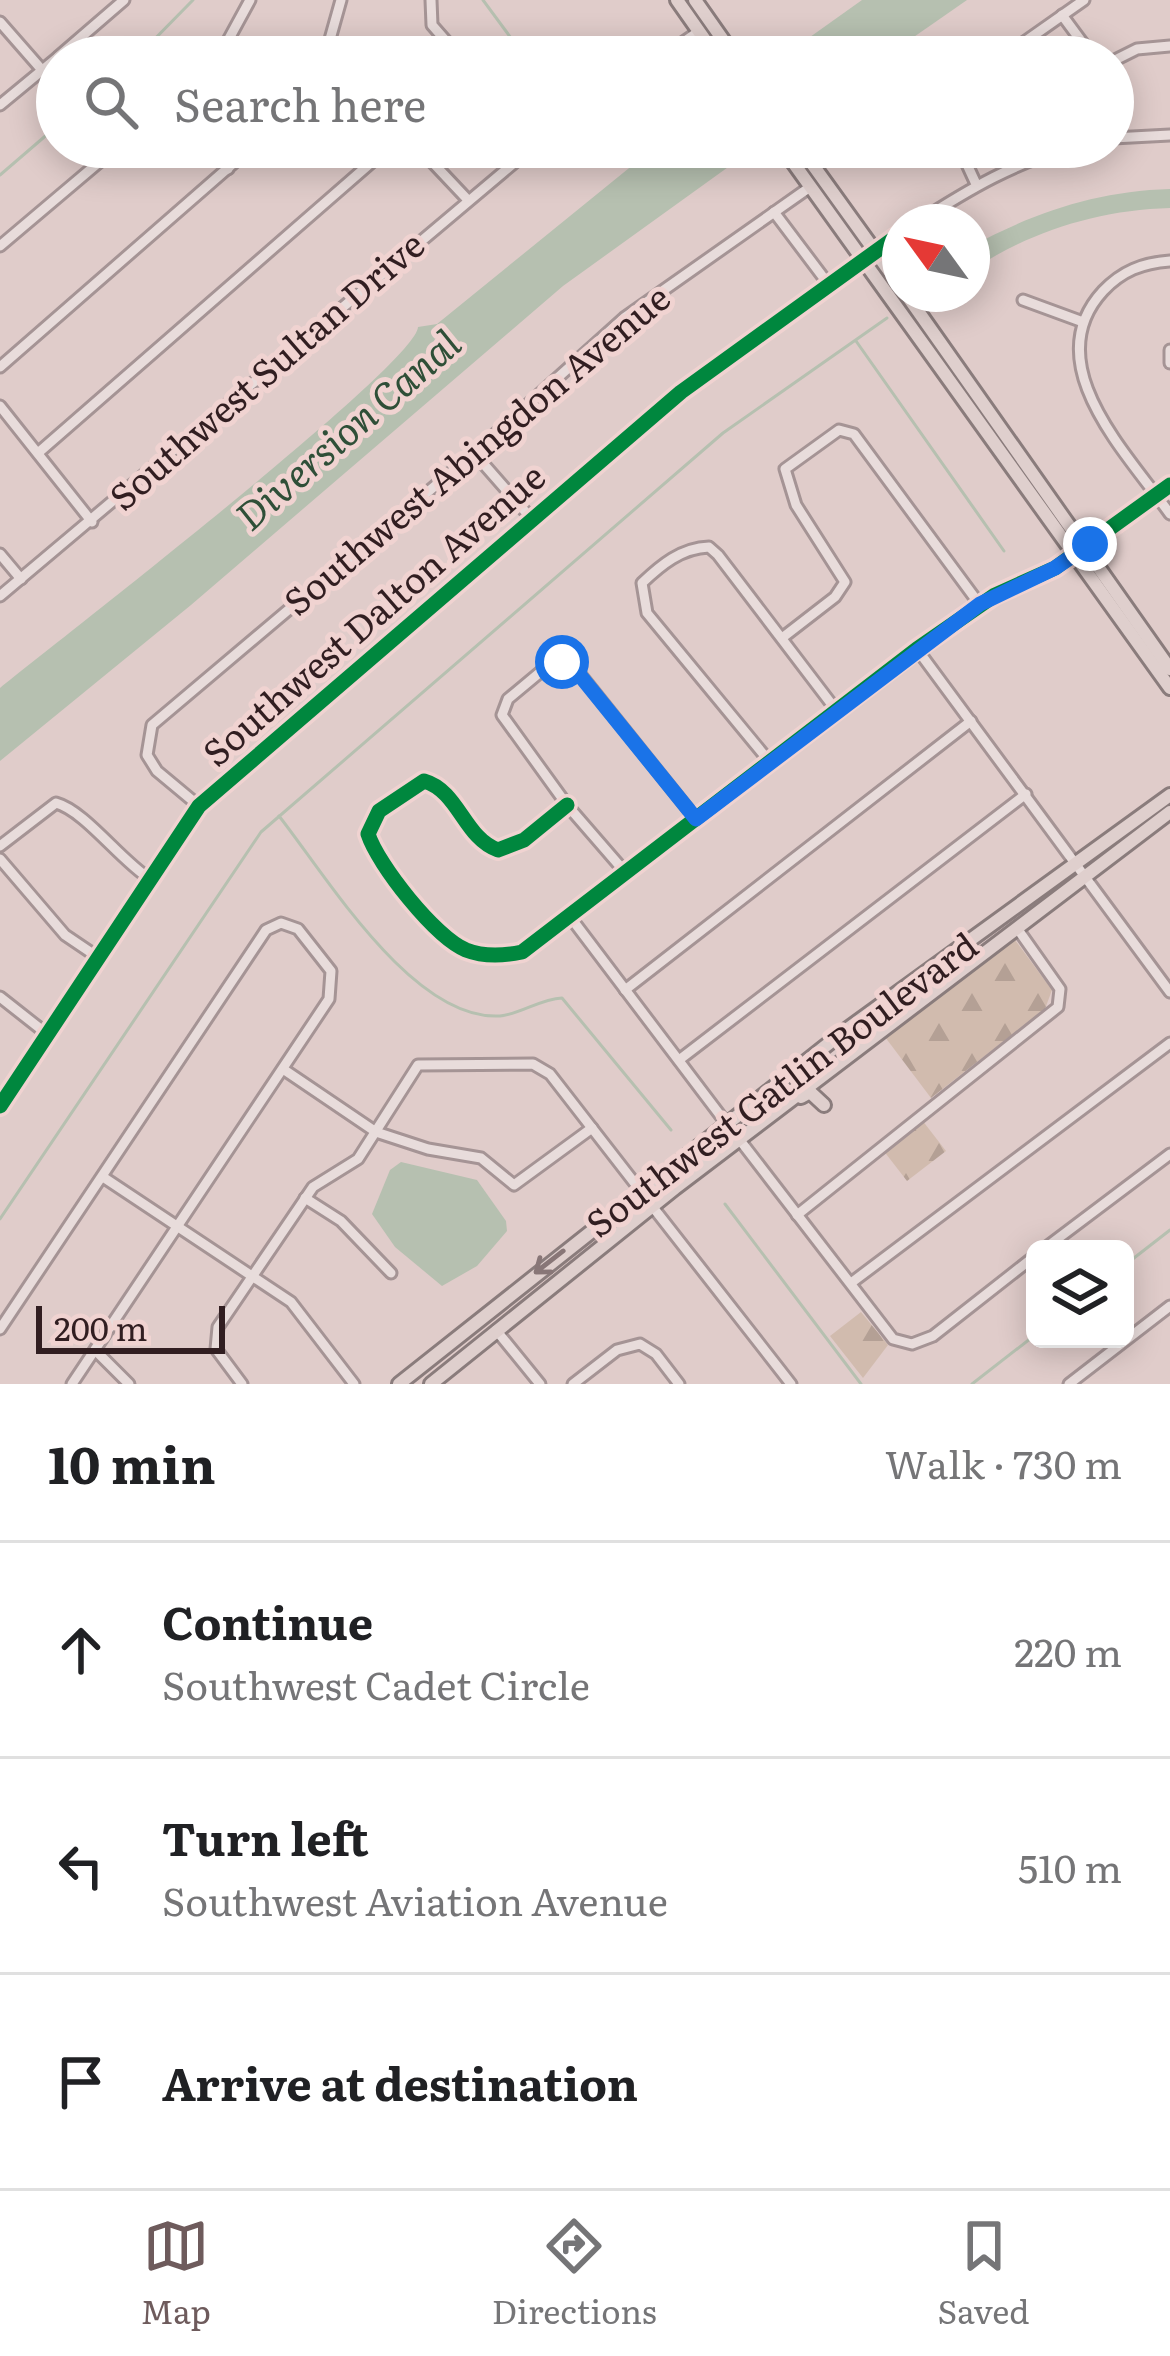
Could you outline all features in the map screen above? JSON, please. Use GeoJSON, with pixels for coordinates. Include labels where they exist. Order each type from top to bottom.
{"type":"FeatureCollection","features":[{"type":"Feature","properties":{"kind":"main road"},"geometry":{"type":"LineString","coordinates":[[677,0],[701,36]]}},
{"type":"Feature","properties":{"kind":"main road"},"geometry":{"type":"LineString","coordinates":[[695,0],[720,36]]}},
{"type":"Feature","properties":{"kind":"main road"},"geometry":{"type":"LineString","coordinates":[[797,168],[882,267]]}},
{"type":"Feature","properties":{"kind":"main road"},"geometry":{"type":"LineString","coordinates":[[814,168],[1079,552],[1170,669]]}},
{"type":"Feature","properties":{"kind":"main road"},"geometry":{"type":"LineString","coordinates":[[918,312],[1170,688]]}},
{"type":"Feature","properties":{"kind":"main road","name":"Southwest Gatlin Boulevard"},"geometry":{"type":"LineString","coordinates":[[431,1384],[675,1188],[1017,928],[1170,795]]}},
{"type":"Feature","properties":{"kind":"main road","name":"Southwest Gatlin Boulevard"},"geometry":{"type":"LineString","coordinates":[[399,1384],[783,1078],[1170,812]]}},
{"type":"Feature","properties":{"kind":"main road"},"geometry":{"type":"LineString","coordinates":[[739,1139],[740,1118],[783,1078]]}},
{"type":"Feature","properties":{"kind":"main road"},"geometry":{"type":"LineString","coordinates":[[755,1127],[808,1092],[824,1106],[817,1080]]}},
{"type":"Feature","properties":{"kind":"main road"},"geometry":{"type":"LineString","coordinates":[[675,1188],[688,1169],[725,1140],[726,1123]]}},
{"type":"Feature","properties":{"kind":"street"},"geometry":{"type":"LineString","coordinates":[[78,36],[110,5],[124,0]]}},
{"type":"Feature","properties":{"kind":"street"},"geometry":{"type":"LineString","coordinates":[[230,36],[250,0]]}},
{"type":"Feature","properties":{"kind":"street"},"geometry":{"type":"LineString","coordinates":[[331,36],[341,0]]}},
{"type":"Feature","properties":{"kind":"street"},"geometry":{"type":"LineString","coordinates":[[431,0],[432,25],[442,36]]}},
{"type":"Feature","properties":{"kind":"street"},"geometry":{"type":"LineString","coordinates":[[1033,36],[1084,0]]}},
{"type":"Feature","properties":{"kind":"street"},"geometry":{"type":"LineString","coordinates":[[1062,15],[1078,36]]}},
{"type":"Feature","properties":{"kind":"street"},"geometry":{"type":"LineString","coordinates":[[0,22],[36,63]]}},
{"type":"Feature","properties":{"kind":"street"},"geometry":{"type":"LineString","coordinates":[[692,36],[698,32]]}},
{"type":"Feature","properties":{"kind":"street"},"geometry":{"type":"LineString","coordinates":[[1134,50],[1170,46]]}},
{"type":"Feature","properties":{"kind":"street"},"geometry":{"type":"LineString","coordinates":[[0,105],[36,75]]}},
{"type":"Feature","properties":{"kind":"street"},"geometry":{"type":"LineString","coordinates":[[1134,136],[1170,135]]}},
{"type":"Feature","properties":{"kind":"street"},"geometry":{"type":"LineString","coordinates":[[0,247],[92,168]]}},
{"type":"Feature","properties":{"kind":"street"},"geometry":{"type":"LineString","coordinates":[[38,453],[364,168]]}},
{"type":"Feature","properties":{"kind":"street"},"geometry":{"type":"LineString","coordinates":[[437,168],[466,200]]}},
{"type":"Feature","properties":{"kind":"street","name":"Southwest Sultan Drive"},"geometry":{"type":"LineString","coordinates":[[0,596],[506,168]]}},
{"type":"Feature","properties":{"kind":"street"},"geometry":{"type":"LineString","coordinates":[[969,168],[976,184]]}},
{"type":"Feature","properties":{"kind":"street"},"geometry":{"type":"LineString","coordinates":[[946,204],[1012,168]]}},
{"type":"Feature","properties":{"kind":"street"},"geometry":{"type":"LineString","coordinates":[[0,367],[228,169]]}},
{"type":"Feature","properties":{"kind":"street","name":"Southwest Abingdon Avenue"},"geometry":{"type":"LineString","coordinates":[[200,806],[157,771],[147,755],[152,725],[474,453],[624,318],[810,187]]}},
{"type":"Feature","properties":{"kind":"street"},"geometry":{"type":"LineString","coordinates":[[774,212],[829,285]]}},
{"type":"Feature","properties":{"kind":"street","name":"Southwest Dalton Avenue"},"geometry":{"type":"LineString","coordinates":[[0,1106],[200,806],[681,392],[882,247]]}},
{"type":"Feature","properties":{"kind":"street"},"geometry":{"type":"LineString","coordinates":[[1170,261],[1136,266],[1113,281],[1083,322],[1079,368],[1088,396],[1170,514]]}},
{"type":"Feature","properties":{"kind":"street"},"geometry":{"type":"LineString","coordinates":[[1023,301],[1083,322]]}},
{"type":"Feature","properties":{"kind":"street"},"geometry":{"type":"LineString","coordinates":[[1170,350],[1170,363]]}},
{"type":"Feature","properties":{"kind":"street"},"geometry":{"type":"LineString","coordinates":[[0,406],[92,522]]}},
{"type":"Feature","properties":{"kind":"street"},"geometry":{"type":"LineString","coordinates":[[782,638],[835,597],[845,582],[796,505],[785,469],[839,430],[854,434],[980,604]]}},
{"type":"Feature","properties":{"kind":"street"},"geometry":{"type":"LineString","coordinates":[[474,453],[530,518]]}},
{"type":"Feature","properties":{"kind":"street"},"geometry":{"type":"LineString","coordinates":[[567,805],[524,840],[498,850],[480,839],[444,791],[424,781],[379,811],[368,828],[370,841],[444,937],[468,951],[500,956],[522,952],[917,649],[980,604],[1079,552],[1170,485]]}},
{"type":"Feature","properties":{"kind":"street"},"geometry":{"type":"LineString","coordinates":[[769,761],[647,613],[642,584],[692,547],[709,547],[836,710]]}},
{"type":"Feature","properties":{"kind":"street"},"geometry":{"type":"LineString","coordinates":[[0,554],[21,579]]}},
{"type":"Feature","properties":{"kind":"street"},"geometry":{"type":"LineString","coordinates":[[917,649],[1170,992]]}},
{"type":"Feature","properties":{"kind":"street"},"geometry":{"type":"LineString","coordinates":[[626,872],[567,805],[502,715],[508,699],[550,664],[562,662],[574,668],[696,819]]}},
{"type":"Feature","properties":{"kind":"street"},"geometry":{"type":"LineString","coordinates":[[625,990],[971,721]]}},
{"type":"Feature","properties":{"kind":"street"},"geometry":{"type":"LineString","coordinates":[[679,1060],[1026,794]]}},
{"type":"Feature","properties":{"kind":"street"},"geometry":{"type":"LineString","coordinates":[[0,846],[56,802],[71,807],[121,861],[150,879]]}},
{"type":"Feature","properties":{"kind":"street"},"geometry":{"type":"LineString","coordinates":[[0,859],[65,935],[99,958]]}},
{"type":"Feature","properties":{"kind":"street"},"geometry":{"type":"LineString","coordinates":[[571,918],[726,1123]]}},
{"type":"Feature","properties":{"kind":"street"},"geometry":{"type":"LineString","coordinates":[[0,1329],[266,930],[281,923],[298,929],[331,971],[334,986],[72,1384]]}},
{"type":"Feature","properties":{"kind":"street"},"geometry":{"type":"LineString","coordinates":[[797,1214],[1058,1007],[1060,989],[1017,928]]}},
{"type":"Feature","properties":{"kind":"street"},"geometry":{"type":"LineString","coordinates":[[0,997],[47,1034]]}},
{"type":"Feature","properties":{"kind":"street"},"geometry":{"type":"LineString","coordinates":[[851,1283],[1170,1043]]}},
{"type":"Feature","properties":{"kind":"street"},"geometry":{"type":"LineString","coordinates":[[242,1384],[214,1340],[305,1198],[320,1182],[358,1159],[401,1083],[418,1065],[533,1064],[550,1074],[640,1190]]}},
{"type":"Feature","properties":{"kind":"street"},"geometry":{"type":"LineString","coordinates":[[283,1069],[376,1132],[428,1149],[481,1158],[514,1185],[592,1128]]}},
{"type":"Feature","properties":{"kind":"street"},"geometry":{"type":"LineString","coordinates":[[739,1139],[893,1339],[912,1344],[933,1336],[1026,1263]]}},
{"type":"Feature","properties":{"kind":"street"},"geometry":{"type":"LineString","coordinates":[[1056,1240],[1170,1154]]}},
{"type":"Feature","properties":{"kind":"street"},"geometry":{"type":"LineString","coordinates":[[103,1177],[304,1315],[354,1384]]}},
{"type":"Feature","properties":{"kind":"street"},"geometry":{"type":"LineString","coordinates":[[305,1198],[344,1224],[378,1266],[391,1273]]}},
{"type":"Feature","properties":{"kind":"street"},"geometry":{"type":"LineString","coordinates":[[652,1206],[791,1384]]}},
{"type":"Feature","properties":{"kind":"street"},"geometry":{"type":"LineString","coordinates":[[1069,1384],[1169,1308]]}},
{"type":"Feature","properties":{"kind":"street"},"geometry":{"type":"LineString","coordinates":[[496,1330],[540,1384]]}},
{"type":"Feature","properties":{"kind":"street"},"geometry":{"type":"LineString","coordinates":[[573,1384],[617,1350],[640,1344],[656,1354],[679,1384]]}},
{"type":"Feature","properties":{"kind":"street"},"geometry":{"type":"LineString","coordinates":[[95,1350],[129,1384]]}},
{"type":"Feature","properties":{"kind":"green space"},"geometry":{"type":"Polygon","coordinates":[[[1015,940],[1052,990],[1045,1009],[931,1098],[885,1037],[1015,940]]]}},
{"type":"Feature","properties":{"kind":"green space"},"geometry":{"type":"Polygon","coordinates":[[[922,1120],[946,1151],[907,1181],[883,1150],[922,1120]]]}},
{"type":"Feature","properties":{"kind":"green space"},"geometry":{"type":"Polygon","coordinates":[[[861,1312],[888,1345],[863,1378],[830,1336],[861,1312]]]}},
{"type":"Feature","properties":{"kind":"water"},"geometry":{"type":"Polygon","coordinates":[[[862,0],[967,0],[915,36],[811,36],[862,0]]]}},
{"type":"Feature","properties":{"kind":"water","name":"Diversion Canal"},"geometry":{"type":"Polygon","coordinates":[[[629,168],[727,168],[563,286],[191,605],[0,761],[0,688],[299,446],[402,352],[418,327],[437,324],[629,168]]]}},
{"type":"Feature","properties":{"kind":"water"},"geometry":{"type":"Polygon","coordinates":[[[1170,189],[1170,208],[1117,213],[1066,225],[990,259],[990,237],[1019,223],[1092,199],[1170,189]]]}},
{"type":"Feature","properties":{"kind":"water"},"geometry":{"type":"Polygon","coordinates":[[[401,1162],[477,1180],[506,1221],[507,1231],[477,1266],[442,1286],[395,1247],[372,1214],[390,1170],[401,1162]]]}},
{"type":"Feature","properties":{"kind":"waterway"},"geometry":{"type":"LineString","coordinates":[[158,36],[193,0]]}},
{"type":"Feature","properties":{"kind":"waterway"},"geometry":{"type":"LineString","coordinates":[[483,0],[510,36]]}},
{"type":"Feature","properties":{"kind":"waterway"},"geometry":{"type":"LineString","coordinates":[[0,175],[36,144]]}},
{"type":"Feature","properties":{"kind":"waterway"},"geometry":{"type":"LineString","coordinates":[[0,1219],[261,832],[723,433],[887,318]]}},
{"type":"Feature","properties":{"kind":"waterway"},"geometry":{"type":"LineString","coordinates":[[856,341],[1004,551]]}},
{"type":"Feature","properties":{"kind":"waterway"},"geometry":{"type":"LineString","coordinates":[[279,816],[347,907],[404,971],[467,1011],[500,1016],[562,998],[671,1130]]}},
{"type":"Feature","properties":{"kind":"waterway"},"geometry":{"type":"LineString","coordinates":[[725,1204],[861,1384]]}},
{"type":"Feature","properties":{"kind":"waterway"},"geometry":{"type":"LineString","coordinates":[[1134,1258],[1170,1230]]}},
{"type":"Feature","properties":{"kind":"waterway"},"geometry":{"type":"LineString","coordinates":[[972,1384],[1026,1342]]}},
{"type":"Feature","properties":{"kind":"cycle path"},"geometry":{"type":"LineString","coordinates":[[0,1106],[199,806],[681,392],[882,247]]}},
{"type":"Feature","properties":{"kind":"cycle path"},"geometry":{"type":"LineString","coordinates":[[567,805],[524,840],[498,850],[477,836],[446,794],[424,781],[379,811],[368,834],[409,899],[453,943],[480,954],[522,952],[917,649],[995,595],[1055,568],[1170,485]]}},
{"type":"Feature","properties":{"kind":"route"},"geometry":{"type":"LineString","coordinates":[[562,662],[574,668],[696,819],[980,604],[1038,578],[1090,544]]}}]}
